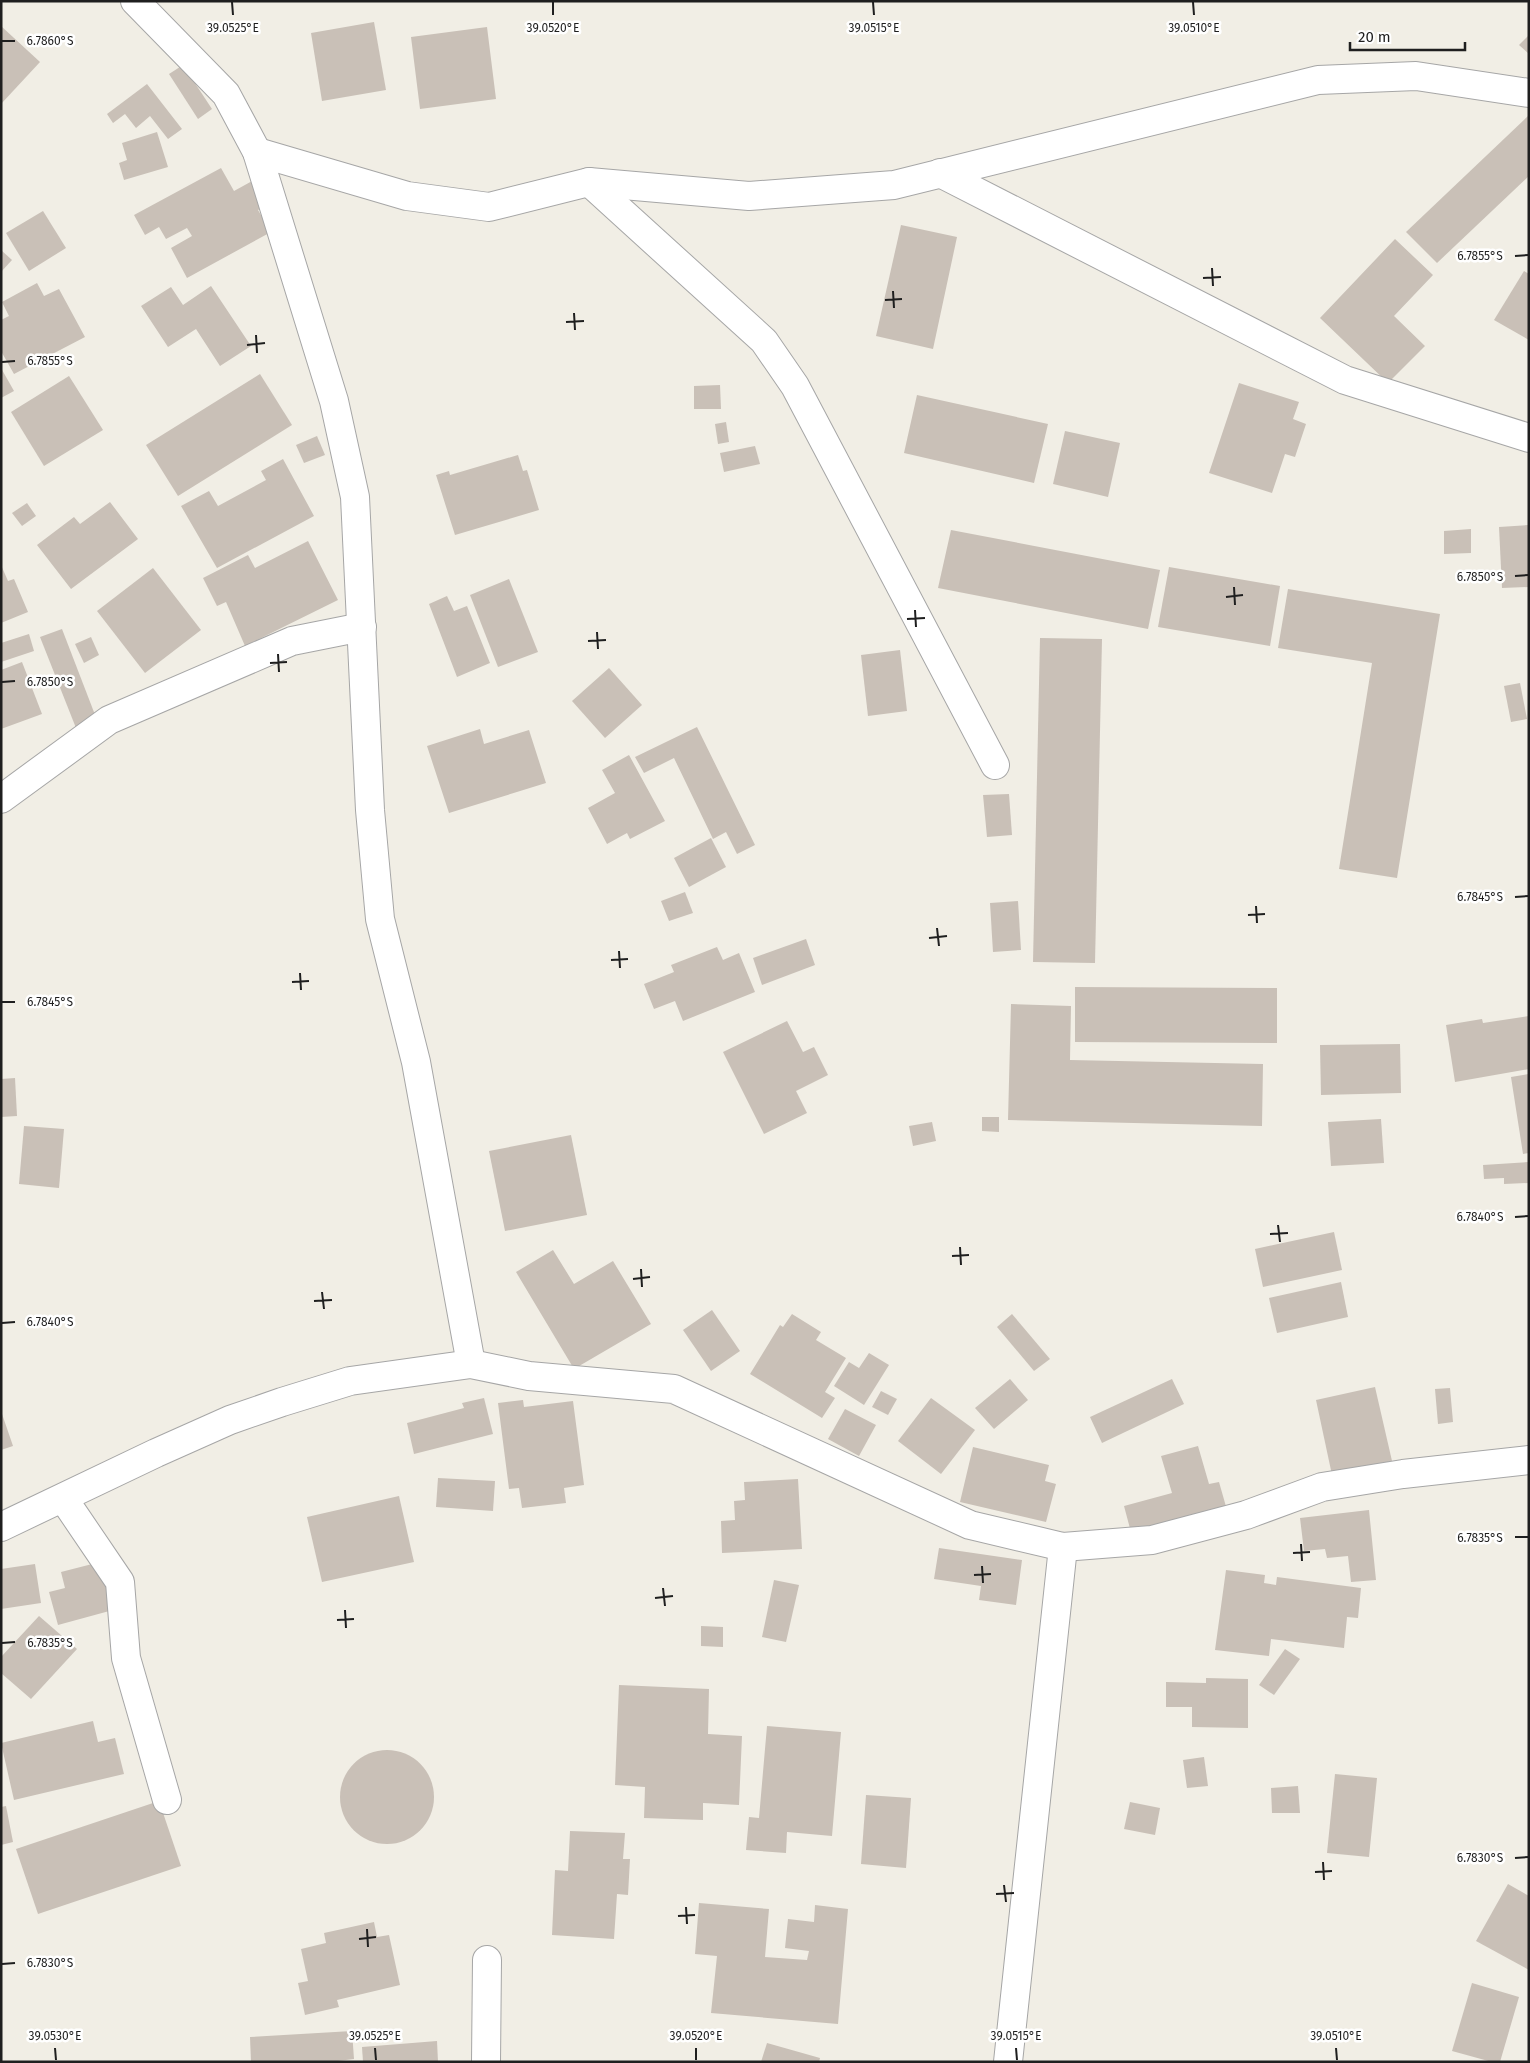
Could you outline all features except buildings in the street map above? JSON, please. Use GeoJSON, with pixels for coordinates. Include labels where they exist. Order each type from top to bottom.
{"type":"FeatureCollection","features":[{"type":"Feature","properties":{"kind":"street"},"geometry":{"type":"LineString","coordinates":[[135,1],[226,94],[257,152],[334,401],[355,497],[370,810],[380,919],[416,1062],[471,1364]]}},
{"type":"Feature","properties":{"kind":"street"},"geometry":{"type":"LineString","coordinates":[[257,152],[407,196],[489,207],[589,182],[749,196],[894,185],[1318,80],[1416,76],[1529,93]]}},
{"type":"Feature","properties":{"kind":"street"},"geometry":{"type":"LineString","coordinates":[[940,173],[1345,380],[1529,438]]}},
{"type":"Feature","properties":{"kind":"street"},"geometry":{"type":"LineString","coordinates":[[589,182],[764,341],[785,371],[795,386],[995,764]]}},
{"type":"Feature","properties":{"kind":"street"},"geometry":{"type":"LineString","coordinates":[[1,799],[109,720],[292,641],[362,628]]}},
{"type":"Feature","properties":{"kind":"street"},"geometry":{"type":"LineString","coordinates":[[1,1527],[230,1420],[350,1381],[471,1364],[529,1376],[674,1389],[970,1525],[1063,1547],[1152,1540],[1246,1514],[1322,1488],[1403,1474],[1529,1460]]}},
{"type":"Feature","properties":{"kind":"street"},"geometry":{"type":"LineString","coordinates":[[63,1498],[120,1582],[126,1658],[167,1800]]}},
{"type":"Feature","properties":{"kind":"street"},"geometry":{"type":"LineString","coordinates":[[1008,2062],[1063,1547]]}},
{"type":"Feature","properties":{"kind":"street"},"geometry":{"type":"LineString","coordinates":[[486,2062],[487,1960]]}}]}
